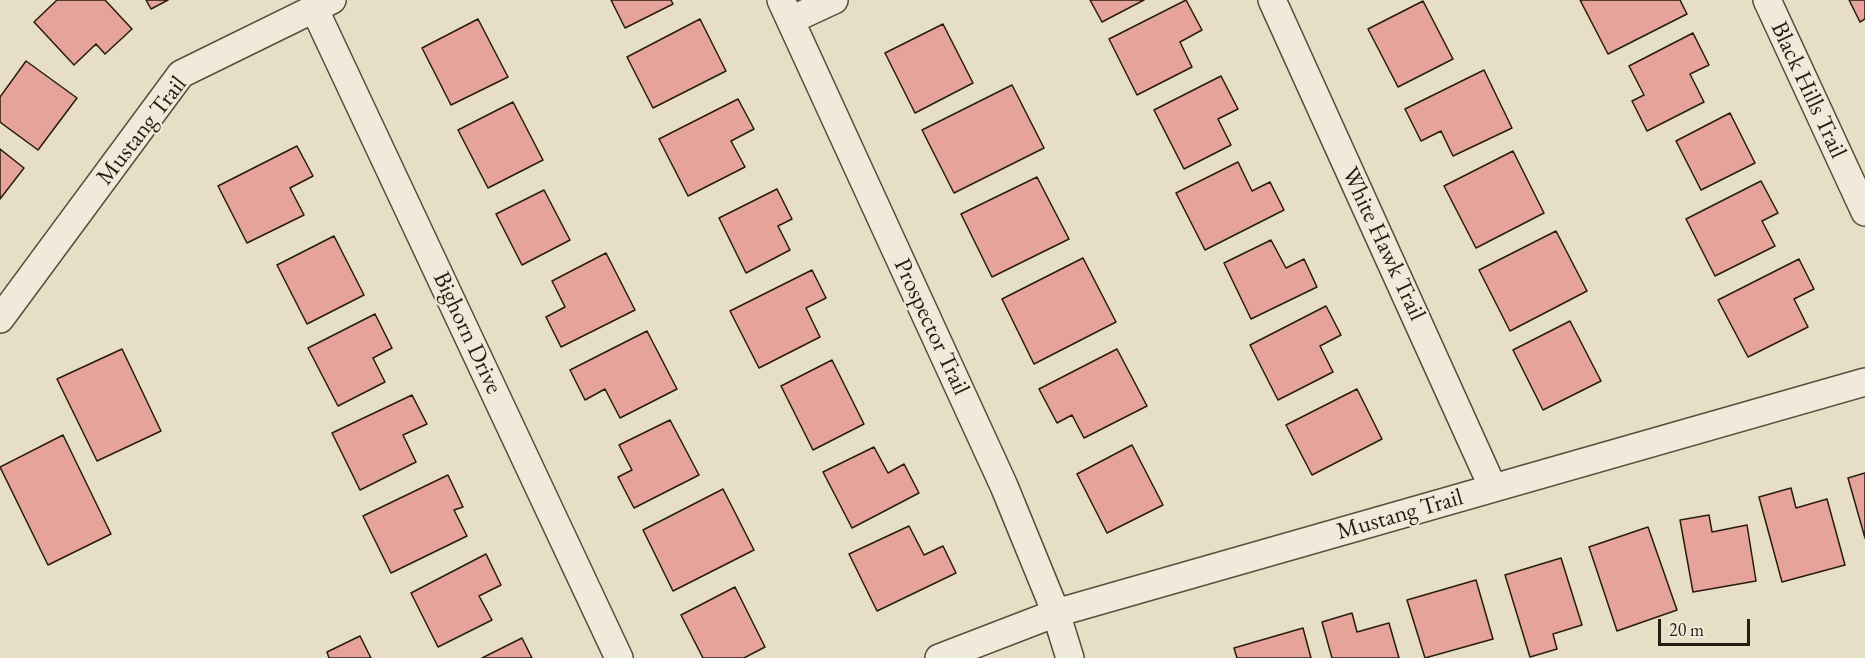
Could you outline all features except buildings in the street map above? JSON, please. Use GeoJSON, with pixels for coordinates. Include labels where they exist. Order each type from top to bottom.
{"type":"FeatureCollection","features":[{"type":"Feature","properties":{"kind":"street"},"geometry":{"type":"LineString","coordinates":[[786,10],[834,0]]}},
{"type":"Feature","properties":{"kind":"street","name":"White Hawk Trail"},"geometry":{"type":"LineString","coordinates":[[1272,0],[1493,488]]}},
{"type":"Feature","properties":{"kind":"street","name":"Black Hills Trail"},"geometry":{"type":"LineString","coordinates":[[1767,0],[1865,212]]}},
{"type":"Feature","properties":{"kind":"street","name":"Mustang Trail"},"geometry":{"type":"LineString","coordinates":[[0,319],[181,74],[323,4]]}},
{"type":"Feature","properties":{"kind":"street","name":"Bighorn Drive"},"geometry":{"type":"LineString","coordinates":[[323,4],[620,658]]}},
{"type":"Feature","properties":{"kind":"street","name":"Prospector Trail"},"geometry":{"type":"LineString","coordinates":[[786,10],[1004,486],[1056,613],[1070,658]]}},
{"type":"Feature","properties":{"kind":"street","name":"Mustang Trail"},"geometry":{"type":"LineString","coordinates":[[939,658],[1056,613],[1865,382]]}}]}
